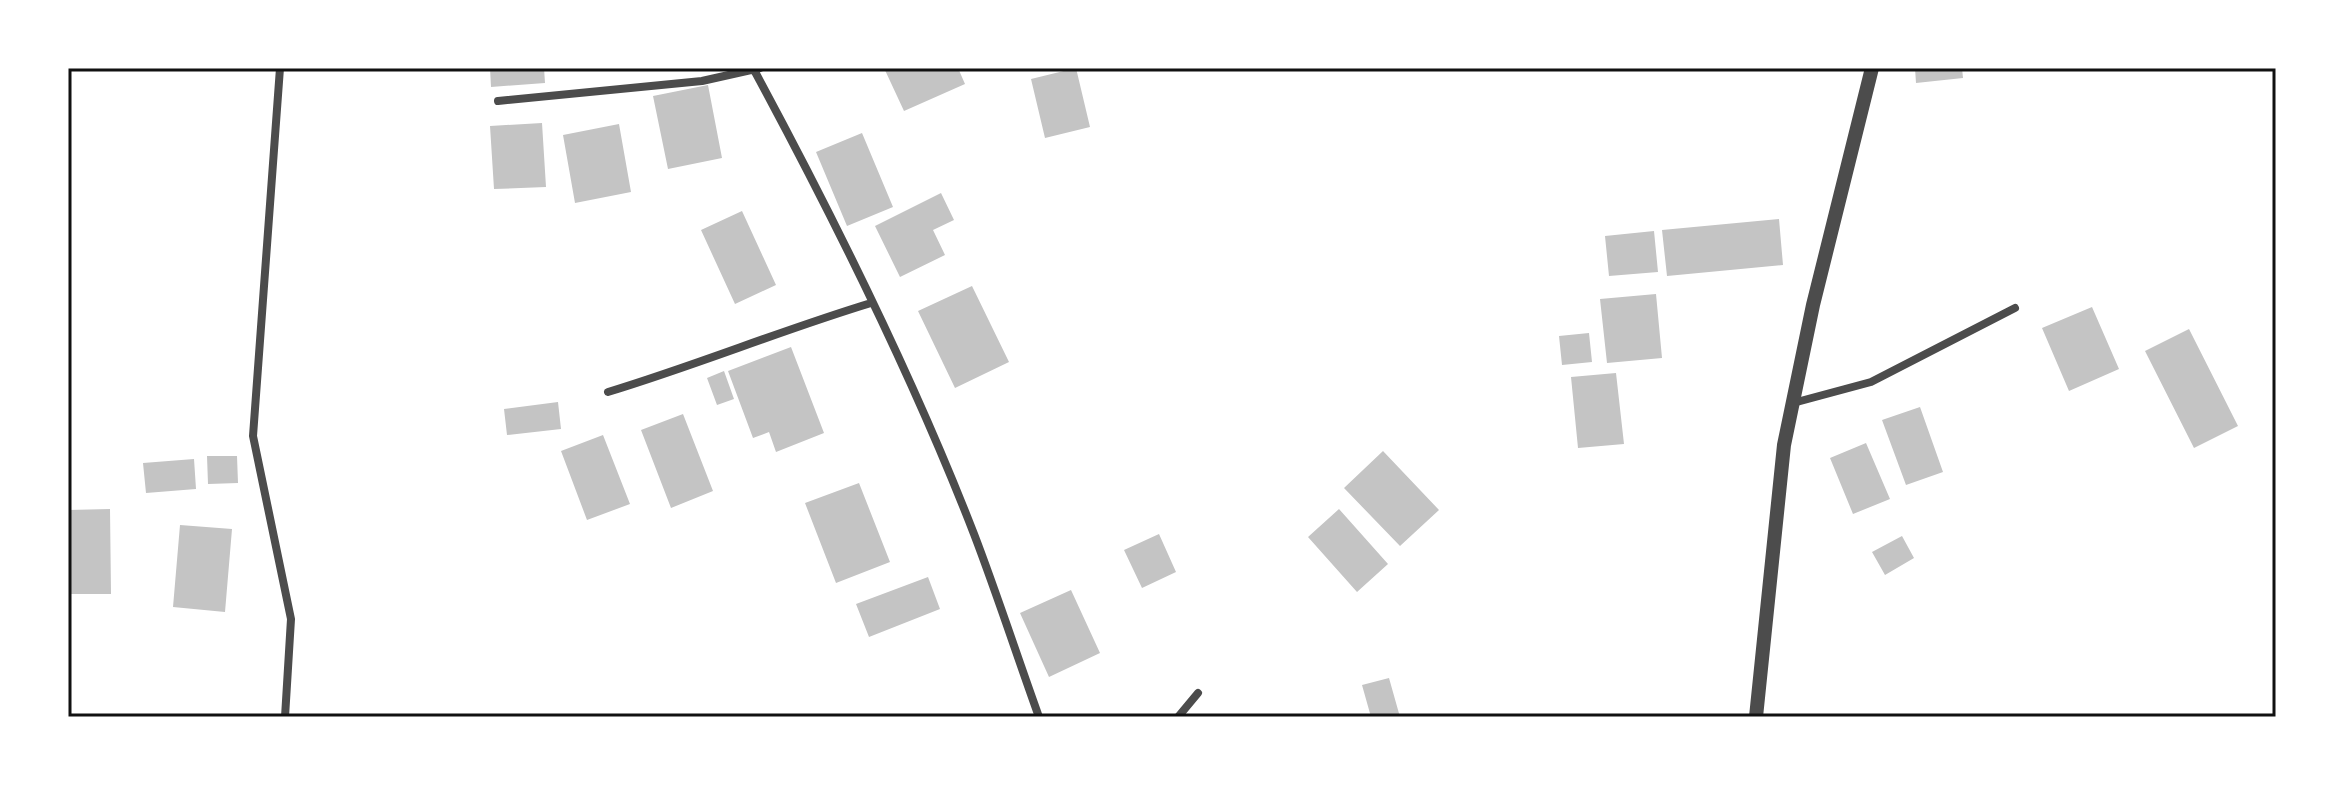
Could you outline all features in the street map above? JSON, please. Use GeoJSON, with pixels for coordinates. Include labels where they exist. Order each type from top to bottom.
{"type":"FeatureCollection","features":[{"type":"Feature","properties":{"kind":"street"},"geometry":{"type":"LineString","coordinates":[[280,68],[253,436],[291,619],[285,717]]}},
{"type":"Feature","properties":{"kind":"street"},"geometry":{"type":"LineString","coordinates":[[1756,717],[1784,445],[1813,305],[1872,68]]}},
{"type":"Feature","properties":{"kind":"street"},"geometry":{"type":"LineString","coordinates":[[498,101],[702,81],[755,69],[871,303],[973,533],[1039,717]]}},
{"type":"Feature","properties":{"kind":"street"},"geometry":{"type":"LineString","coordinates":[[608,392],[696,365],[803,324],[871,303]]}},
{"type":"Feature","properties":{"kind":"street"},"geometry":{"type":"LineString","coordinates":[[1793,404],[1871,382],[2015,308]]}},
{"type":"Feature","properties":{"kind":"street"},"geometry":{"type":"LineString","coordinates":[[1178,717],[1198,693]]}},
{"type":"Feature","properties":{"kind":"building"},"geometry":{"type":"Polygon","coordinates":[[[490,68],[544,68],[545,83],[491,87],[490,68]]]}},
{"type":"Feature","properties":{"kind":"building"},"geometry":{"type":"Polygon","coordinates":[[[884,68],[958,68],[965,84],[904,111],[884,68]]]}},
{"type":"Feature","properties":{"kind":"building"},"geometry":{"type":"Polygon","coordinates":[[[1076,68],[1090,127],[1045,138],[1031,79],[1076,68]]]}},
{"type":"Feature","properties":{"kind":"building"},"geometry":{"type":"Polygon","coordinates":[[[1915,68],[1962,68],[1963,78],[1916,83],[1915,68]]]}},
{"type":"Feature","properties":{"kind":"building"},"geometry":{"type":"Polygon","coordinates":[[[708,85],[722,158],[668,169],[653,96],[708,85]]]}},
{"type":"Feature","properties":{"kind":"building"},"geometry":{"type":"Polygon","coordinates":[[[542,123],[546,187],[494,189],[490,126],[542,123]]]}},
{"type":"Feature","properties":{"kind":"building"},"geometry":{"type":"Polygon","coordinates":[[[619,124],[631,192],[575,203],[563,135],[619,124]]]}},
{"type":"Feature","properties":{"kind":"building"},"geometry":{"type":"Polygon","coordinates":[[[862,133],[893,207],[847,226],[816,152],[862,133]]]}},
{"type":"Feature","properties":{"kind":"building"},"geometry":{"type":"Polygon","coordinates":[[[941,193],[954,220],[933,230],[945,255],[900,277],[875,226],[941,193]]]}},
{"type":"Feature","properties":{"kind":"building"},"geometry":{"type":"Polygon","coordinates":[[[742,211],[776,285],[735,304],[701,230],[742,211]]]}},
{"type":"Feature","properties":{"kind":"building"},"geometry":{"type":"Polygon","coordinates":[[[1779,219],[1783,265],[1667,276],[1662,230],[1779,219]]]}},
{"type":"Feature","properties":{"kind":"building"},"geometry":{"type":"Polygon","coordinates":[[[1654,231],[1658,272],[1609,276],[1605,236],[1654,231]]]}},
{"type":"Feature","properties":{"kind":"building"},"geometry":{"type":"Polygon","coordinates":[[[972,286],[1009,362],[955,388],[918,311],[972,286]]]}},
{"type":"Feature","properties":{"kind":"building"},"geometry":{"type":"Polygon","coordinates":[[[1656,294],[1662,358],[1607,363],[1600,299],[1656,294]]]}},
{"type":"Feature","properties":{"kind":"building"},"geometry":{"type":"Polygon","coordinates":[[[2092,307],[2119,369],[2069,391],[2042,328],[2092,307]]]}},
{"type":"Feature","properties":{"kind":"building"},"geometry":{"type":"Polygon","coordinates":[[[2189,329],[2238,426],[2194,448],[2145,351],[2189,329]]]}},
{"type":"Feature","properties":{"kind":"building"},"geometry":{"type":"Polygon","coordinates":[[[1589,333],[1592,362],[1562,365],[1559,336],[1589,333]]]}},
{"type":"Feature","properties":{"kind":"building"},"geometry":{"type":"Polygon","coordinates":[[[791,347],[824,433],[776,452],[769,432],[753,438],[728,371],[791,347]]]}},
{"type":"Feature","properties":{"kind":"building"},"geometry":{"type":"Polygon","coordinates":[[[724,371],[734,399],[717,405],[707,378],[724,371]]]}},
{"type":"Feature","properties":{"kind":"building"},"geometry":{"type":"Polygon","coordinates":[[[1616,373],[1624,444],[1578,448],[1571,377],[1616,373]]]}},
{"type":"Feature","properties":{"kind":"building"},"geometry":{"type":"Polygon","coordinates":[[[558,402],[561,429],[507,435],[504,409],[558,402]]]}},
{"type":"Feature","properties":{"kind":"building"},"geometry":{"type":"Polygon","coordinates":[[[1920,407],[1943,472],[1906,485],[1882,420],[1920,407]]]}},
{"type":"Feature","properties":{"kind":"building"},"geometry":{"type":"Polygon","coordinates":[[[683,414],[713,491],[671,508],[641,430],[683,414]]]}},
{"type":"Feature","properties":{"kind":"building"},"geometry":{"type":"Polygon","coordinates":[[[603,435],[630,504],[587,520],[561,451],[603,435]]]}},
{"type":"Feature","properties":{"kind":"building"},"geometry":{"type":"Polygon","coordinates":[[[1866,443],[1890,499],[1853,514],[1830,458],[1866,443]]]}},
{"type":"Feature","properties":{"kind":"building"},"geometry":{"type":"Polygon","coordinates":[[[1383,451],[1439,510],[1400,546],[1344,488],[1383,451]]]}},
{"type":"Feature","properties":{"kind":"building"},"geometry":{"type":"Polygon","coordinates":[[[207,456],[237,456],[238,483],[208,484],[207,456]]]}},
{"type":"Feature","properties":{"kind":"building"},"geometry":{"type":"Polygon","coordinates":[[[194,459],[196,489],[146,493],[143,463],[194,459]]]}},
{"type":"Feature","properties":{"kind":"building"},"geometry":{"type":"Polygon","coordinates":[[[859,483],[890,562],[836,583],[805,503],[859,483]]]}},
{"type":"Feature","properties":{"kind":"building"},"geometry":{"type":"Polygon","coordinates":[[[110,509],[111,594],[68,594],[68,510],[110,509]]]}},
{"type":"Feature","properties":{"kind":"building"},"geometry":{"type":"Polygon","coordinates":[[[1339,509],[1388,564],[1357,592],[1308,537],[1339,509]]]}},
{"type":"Feature","properties":{"kind":"building"},"geometry":{"type":"Polygon","coordinates":[[[180,525],[232,529],[225,612],[173,607],[180,525]]]}},
{"type":"Feature","properties":{"kind":"building"},"geometry":{"type":"Polygon","coordinates":[[[1159,534],[1176,572],[1142,588],[1124,550],[1159,534]]]}},
{"type":"Feature","properties":{"kind":"building"},"geometry":{"type":"Polygon","coordinates":[[[1902,536],[1914,558],[1885,575],[1872,552],[1902,536]]]}},
{"type":"Feature","properties":{"kind":"building"},"geometry":{"type":"Polygon","coordinates":[[[928,577],[940,609],[869,637],[856,604],[928,577]]]}},
{"type":"Feature","properties":{"kind":"building"},"geometry":{"type":"Polygon","coordinates":[[[1071,590],[1100,653],[1049,677],[1020,613],[1071,590]]]}},
{"type":"Feature","properties":{"kind":"building"},"geometry":{"type":"Polygon","coordinates":[[[1389,678],[1400,717],[1371,717],[1362,685],[1389,678]]]}}]}
